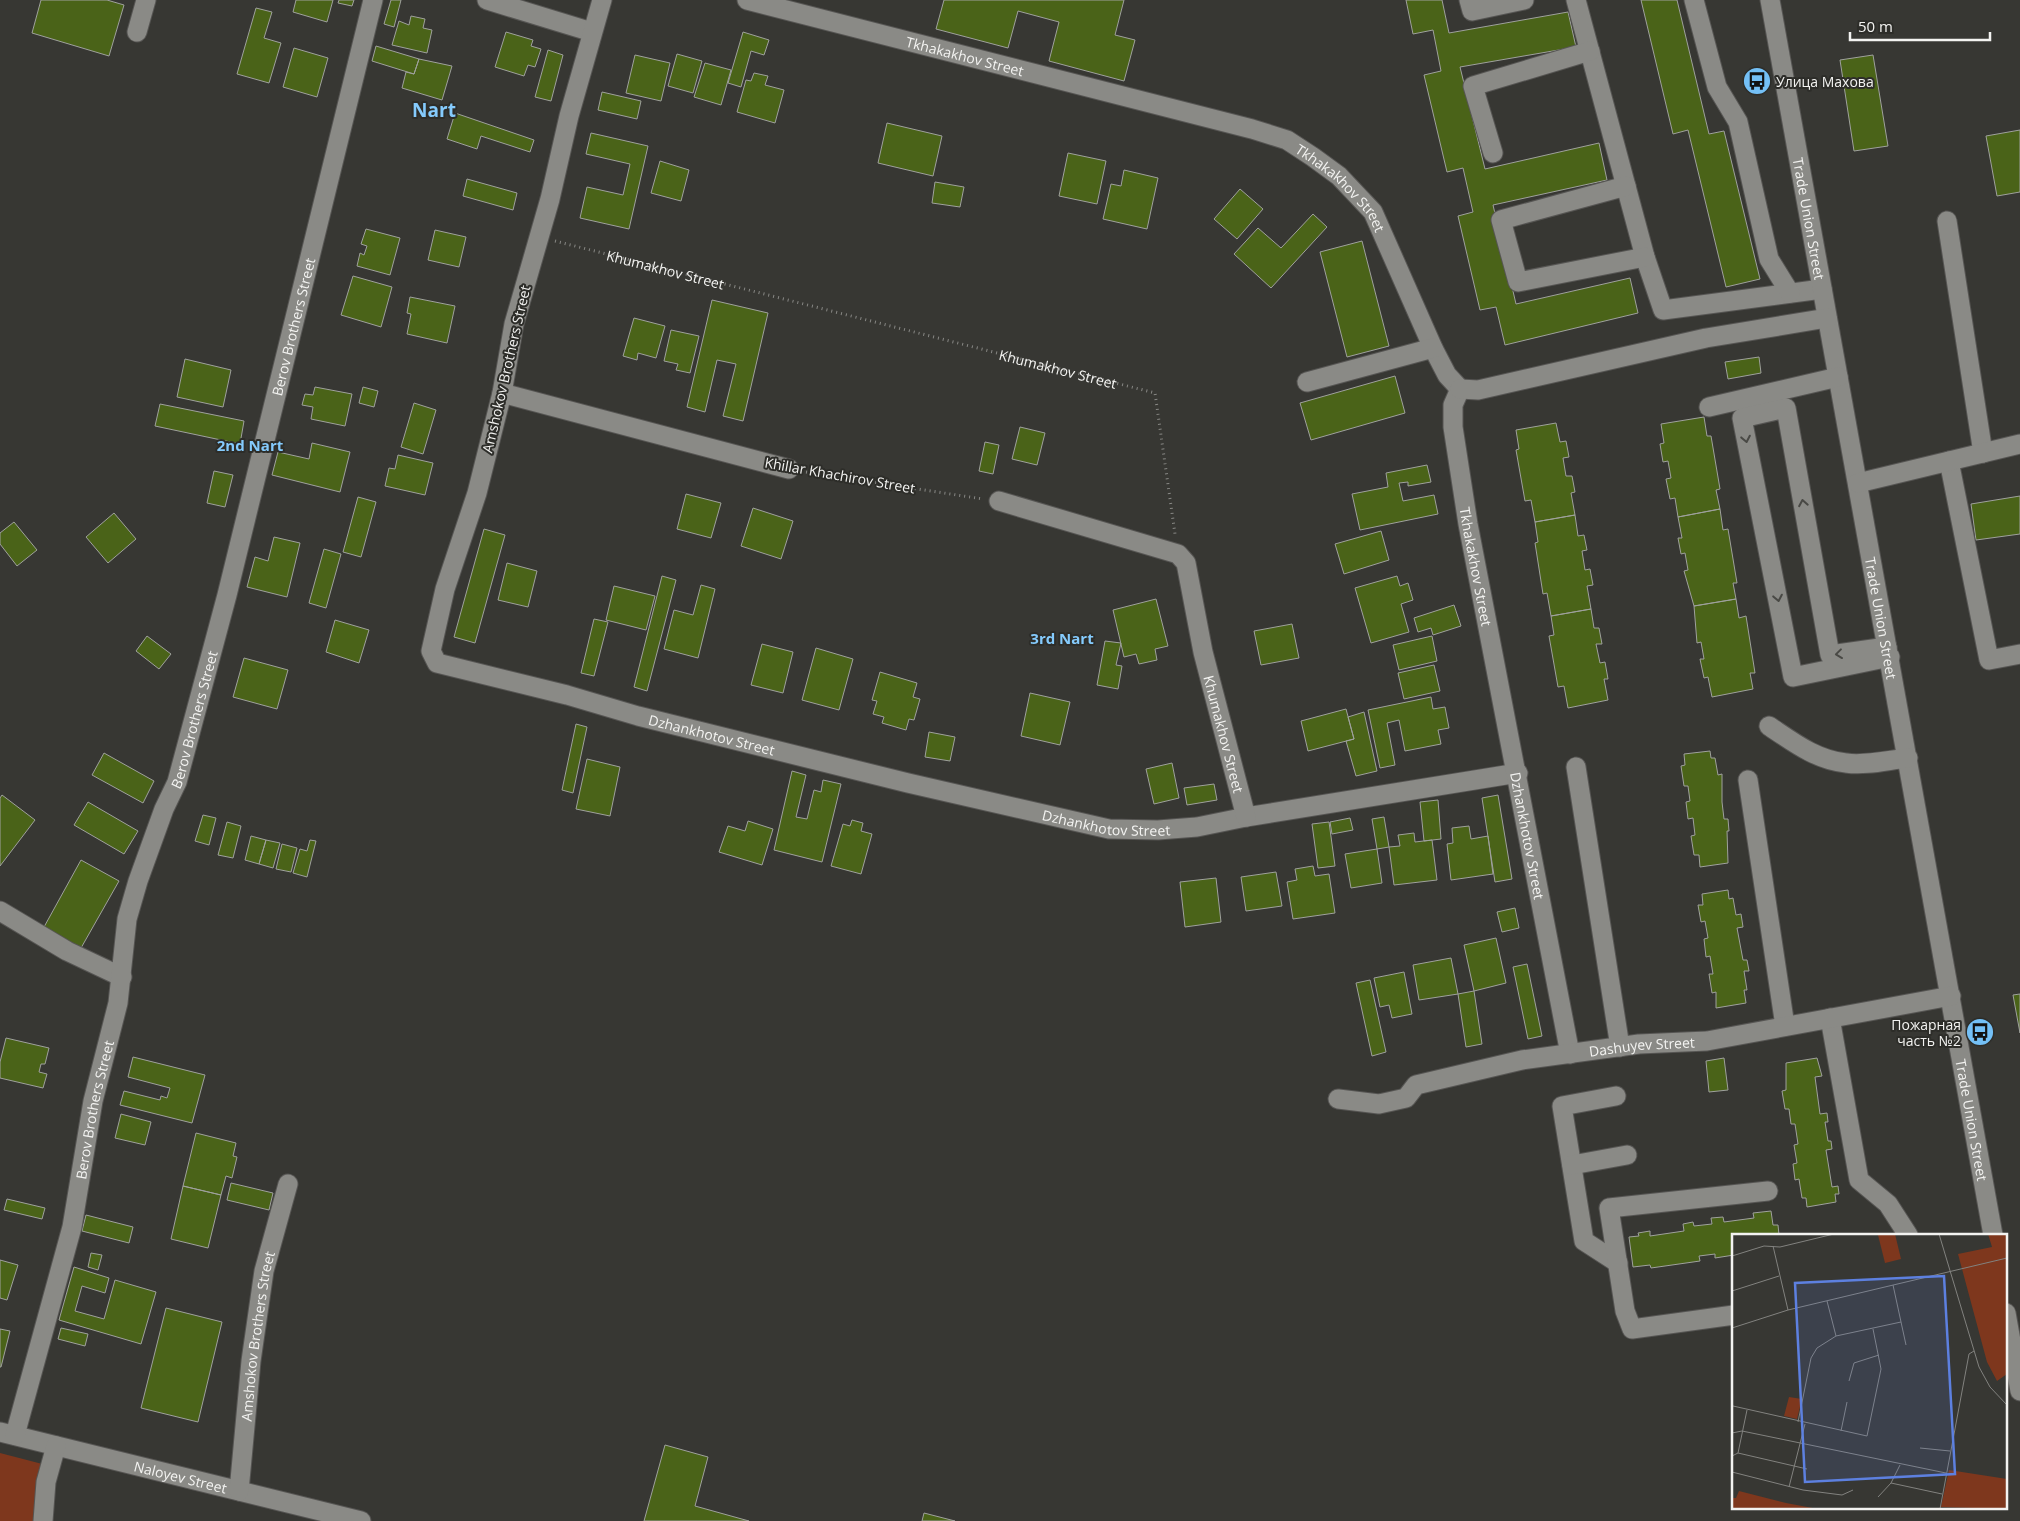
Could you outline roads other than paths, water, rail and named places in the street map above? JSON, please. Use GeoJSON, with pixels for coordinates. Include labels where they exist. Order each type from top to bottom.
{"type":"FeatureCollection","features":[{"type":"Feature","properties":{"kind":"street"},"geometry":{"type":"LineString","coordinates":[[137,32],[146,0]]}},
{"type":"Feature","properties":{"kind":"street","name":"Berov Brothers Street"},"geometry":{"type":"LineString","coordinates":[[7,1434],[72,1227],[93,1101],[122,977],[127,919],[138,881],[164,809],[177,782],[227,595],[373,0]]}},
{"type":"Feature","properties":{"kind":"street"},"geometry":{"type":"LineString","coordinates":[[488,0],[592,32]]}},
{"type":"Feature","properties":{"kind":"street","name":"Amshokov Brothers Street"},"geometry":{"type":"LineString","coordinates":[[431,651],[445,588],[477,493],[502,393],[514,324],[602,0]]}},
{"type":"Feature","properties":{"kind":"street","name":"Tkhakakhov Street"},"geometry":{"type":"LineString","coordinates":[[747,0],[1252,129],[1287,140],[1339,176],[1373,212],[1433,348],[1447,374],[1460,390],[1453,405],[1452,427],[1468,524],[1518,773]]}},
{"type":"Feature","properties":{"kind":"street"},"geometry":{"type":"LineString","coordinates":[[1469,0],[1472,11],[1524,0]]}},
{"type":"Feature","properties":{"kind":"street"},"geometry":{"type":"LineString","coordinates":[[1576,0],[1645,257],[1663,310],[1822,289]]}},
{"type":"Feature","properties":{"kind":"street"},"geometry":{"type":"LineString","coordinates":[[1694,0],[1717,87],[1738,122],[1769,259],[1790,294]]}},
{"type":"Feature","properties":{"kind":"street","name":"Trade Union Street"},"geometry":{"type":"LineString","coordinates":[[1770,0],[1993,1234]]}},
{"type":"Feature","properties":{"kind":"street"},"geometry":{"type":"LineString","coordinates":[[1493,153],[1473,86],[1590,51]]}},
{"type":"Feature","properties":{"kind":"street"},"geometry":{"type":"LineString","coordinates":[[1626,186],[1501,220],[1513,265],[1518,282],[1645,257]]}},
{"type":"Feature","properties":{"kind":"street"},"geometry":{"type":"LineString","coordinates":[[1947,221],[1983,453]]}},
{"type":"Feature","properties":{"kind":"street"},"geometry":{"type":"LineString","coordinates":[[1460,390],[1478,390],[1706,338],[1827,318]]}},
{"type":"Feature","properties":{"kind":"street"},"geometry":{"type":"LineString","coordinates":[[1307,382],[1433,348]]}},
{"type":"Feature","properties":{"kind":"street"},"geometry":{"type":"LineString","coordinates":[[1709,407],[1838,377]]}},
{"type":"Feature","properties":{"kind":"street","name":"Khillar Khachirov Street"},"geometry":{"type":"LineString","coordinates":[[502,393],[788,469]]}},
{"type":"Feature","properties":{"kind":"street"},"geometry":{"type":"LineString","coordinates":[[1786,408],[1830,655],[1889,652],[1793,677],[1742,418],[1786,408]]}},
{"type":"Feature","properties":{"kind":"street"},"geometry":{"type":"LineString","coordinates":[[1858,483],[2020,444]]}},
{"type":"Feature","properties":{"kind":"street"},"geometry":{"type":"LineString","coordinates":[[1949,460],[1989,660],[2020,654]]}},
{"type":"Feature","properties":{"kind":"street","name":"Khumakhov Street"},"geometry":{"type":"LineString","coordinates":[[998,501],[1178,554],[1186,563],[1203,652],[1246,817]]}},
{"type":"Feature","properties":{"kind":"street","name":"Dzhankhotov Street"},"geometry":{"type":"LineString","coordinates":[[431,651],[437,663],[452,668],[567,695],[622,712],[908,783],[1109,829],[1158,830],[1197,827],[1246,817],[1518,773],[1570,1054]]}},
{"type":"Feature","properties":{"kind":"street"},"geometry":{"type":"LineString","coordinates":[[1769,726],[1807,752],[1833,761],[1847,764],[1908,758]]}},
{"type":"Feature","properties":{"kind":"street"},"geometry":{"type":"LineString","coordinates":[[1576,767],[1620,1047]]}},
{"type":"Feature","properties":{"kind":"street"},"geometry":{"type":"LineString","coordinates":[[1748,780],[1785,1026]]}},
{"type":"Feature","properties":{"kind":"street"},"geometry":{"type":"LineString","coordinates":[[0,910],[67,951],[122,977]]}},
{"type":"Feature","properties":{"kind":"street","name":"Dashuyev Street"},"geometry":{"type":"LineString","coordinates":[[1338,1100],[1380,1104],[1406,1098],[1416,1086],[1522,1060],[1620,1047],[1707,1041],[1951,996]]}},
{"type":"Feature","properties":{"kind":"street"},"geometry":{"type":"LineString","coordinates":[[1830,1018],[1859,1180],[1888,1204],[1907,1234]]}},
{"type":"Feature","properties":{"kind":"street"},"geometry":{"type":"LineString","coordinates":[[1616,1096],[1562,1106],[1584,1242],[1618,1263]]}},
{"type":"Feature","properties":{"kind":"street"},"geometry":{"type":"LineString","coordinates":[[1572,1165],[1627,1155]]}},
{"type":"Feature","properties":{"kind":"street","name":"Amshokov Brothers Street"},"geometry":{"type":"LineString","coordinates":[[239,1491],[251,1361],[264,1271],[288,1184]]}},
{"type":"Feature","properties":{"kind":"street"},"geometry":{"type":"LineString","coordinates":[[1732,1315],[1632,1329],[1625,1311],[1609,1208],[1768,1191]]}},
{"type":"Feature","properties":{"kind":"street"},"geometry":{"type":"LineString","coordinates":[[2008,1324],[2020,1391]]}},
{"type":"Feature","properties":{"kind":"street","name":"Naloyev Street"},"geometry":{"type":"LineString","coordinates":[[7,1434],[239,1491],[316,1516],[361,1521]]}},
{"type":"Feature","properties":{"kind":"street"},"geometry":{"type":"LineString","coordinates":[[43,1521],[46,1482],[56,1446]]}},
{"type":"Feature","properties":{"kind":"place","name":"Улица Махова"},"geometry":{"type":"Point","coordinates":[1757,81]}},
{"type":"Feature","properties":{"kind":"place","name":"Пожарная часть №2"},"geometry":{"type":"Point","coordinates":[1980,1032]}},
{"type":"Feature","properties":{"kind":"district","name":"Nart"},"geometry":{"type":"Point","coordinates":[434,110]}},
{"type":"Feature","properties":{"kind":"district","name":"2nd Nart"},"geometry":{"type":"Point","coordinates":[250,445]}},
{"type":"Feature","properties":{"kind":"district","name":"3rd Nart"},"geometry":{"type":"Point","coordinates":[1062,638]}}]}
